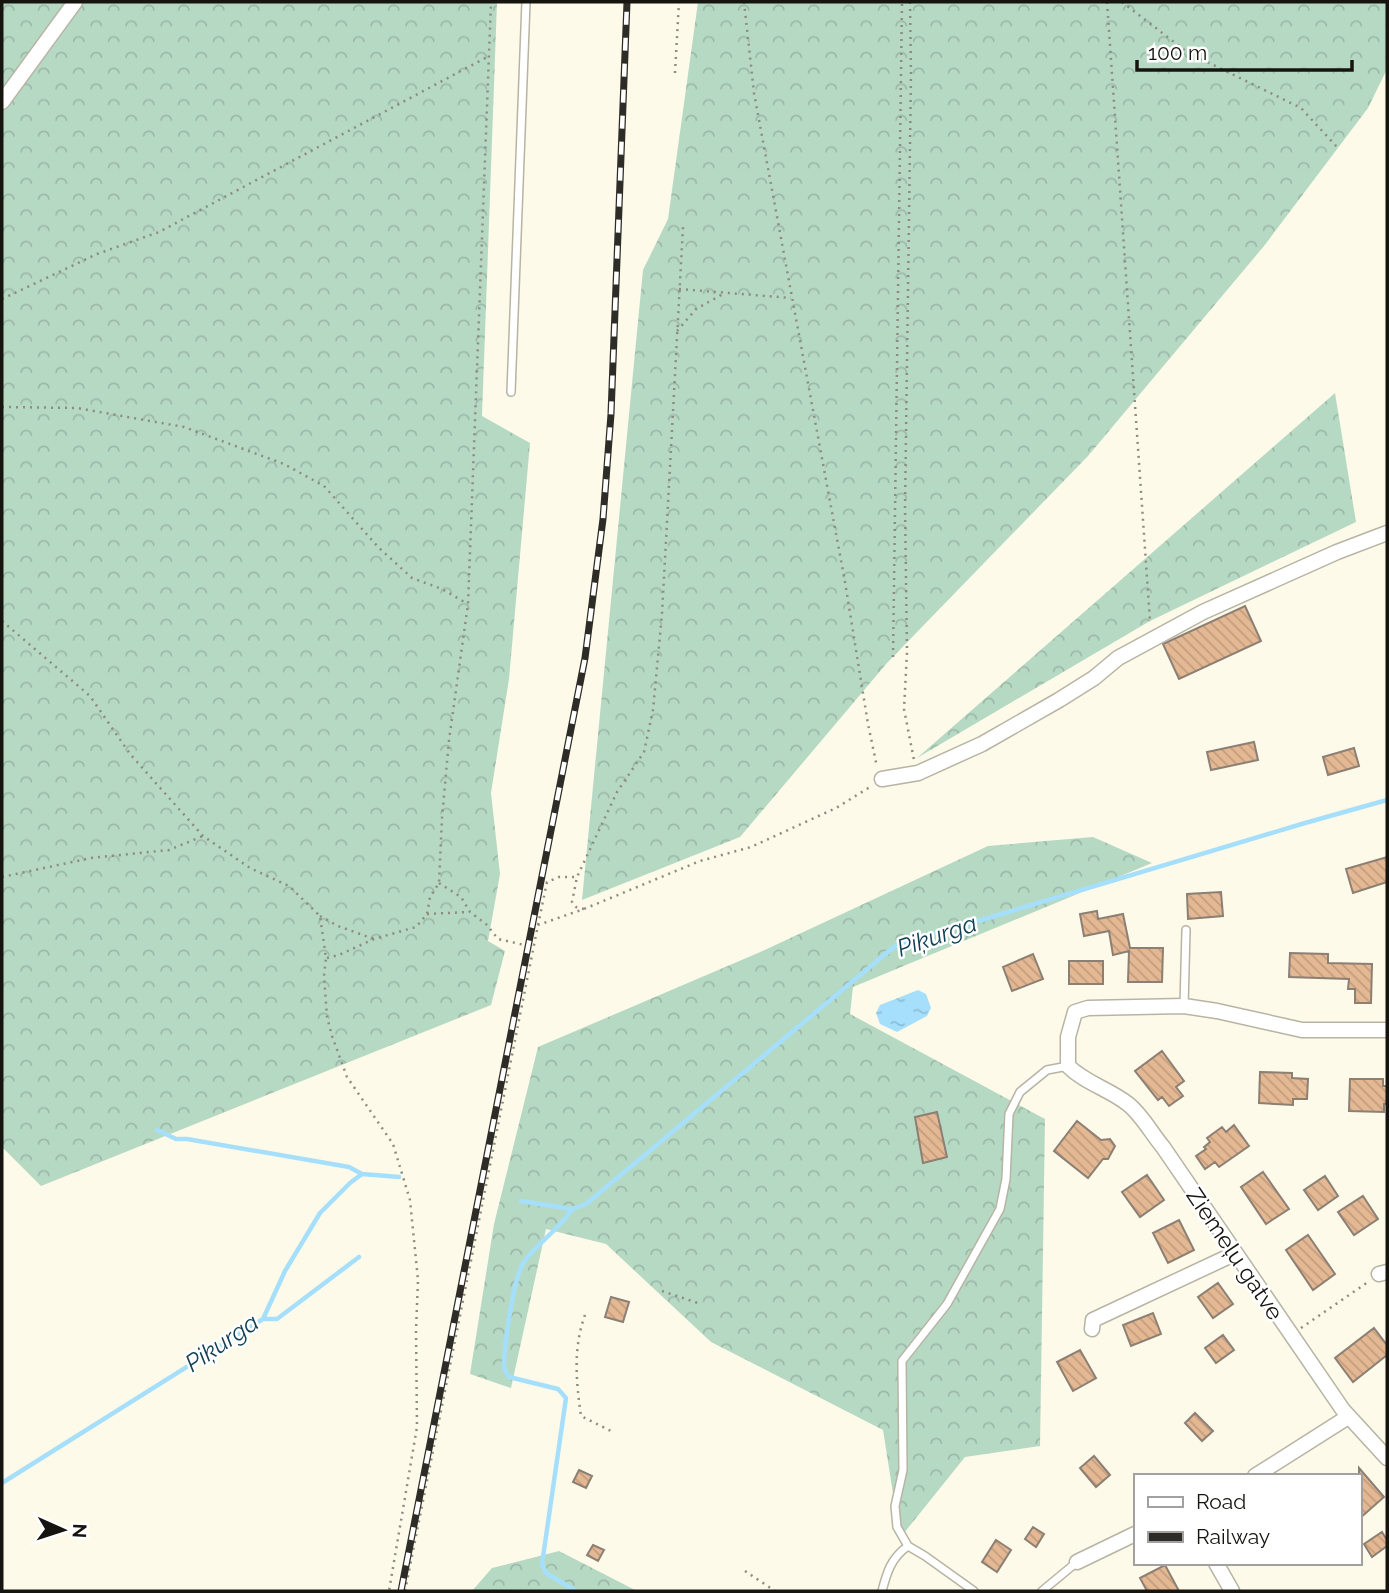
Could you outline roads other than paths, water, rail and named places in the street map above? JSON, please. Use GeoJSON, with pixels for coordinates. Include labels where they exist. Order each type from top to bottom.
{"type":"FeatureCollection","features":[{"type":"Feature","properties":{"kind":"street"},"geometry":{"type":"LineString","coordinates":[[2,102],[75,2]]}},
{"type":"Feature","properties":{"kind":"street"},"geometry":{"type":"LineString","coordinates":[[882,779],[918,773],[993,737],[1071,693],[1118,658],[1203,612],[1337,552],[1387,533]]}},
{"type":"Feature","properties":{"kind":"street"},"geometry":{"type":"LineString","coordinates":[[1068,1066],[1068,1037],[1075,1012],[1088,1008],[1184,1006],[1302,1030],[1387,1030]]}},
{"type":"Feature","properties":{"kind":"street","name":"Ziemeļu gatve"},"geometry":{"type":"LineString","coordinates":[[1068,1066],[1078,1076],[1104,1088],[1130,1105],[1163,1147],[1348,1417],[1387,1458]]}},
{"type":"Feature","properties":{"kind":"street"},"geometry":{"type":"LineString","coordinates":[[1092,1329],[1093,1320],[1234,1254]]}},
{"type":"Feature","properties":{"kind":"street"},"geometry":{"type":"LineString","coordinates":[[1258,1474],[1348,1417]]}},
{"type":"Feature","properties":{"kind":"street"},"geometry":{"type":"LineString","coordinates":[[1077,1562],[1134,1534]]}},
{"type":"Feature","properties":{"kind":"street"},"geometry":{"type":"LineString","coordinates":[[1217,1565],[1232,1591]]}},
{"type":"Feature","properties":{"kind":"lane"},"geometry":{"type":"LineString","coordinates":[[511,392],[526,2]]}},
{"type":"Feature","properties":{"kind":"lane"},"geometry":{"type":"LineString","coordinates":[[1184,1006],[1186,930]]}},
{"type":"Feature","properties":{"kind":"lane"},"geometry":{"type":"LineString","coordinates":[[974,1591],[908,1546],[897,1527],[895,1506],[903,1470],[902,1361],[947,1304],[1000,1209],[1006,1179],[1009,1114],[1020,1092],[1047,1070],[1068,1066]]}},
{"type":"Feature","properties":{"kind":"lane"},"geometry":{"type":"LineString","coordinates":[[882,1591],[888,1568],[897,1554],[908,1546]]}},
{"type":"Feature","properties":{"kind":"lane"},"geometry":{"type":"LineString","coordinates":[[1042,1591],[1077,1562]]}},
{"type":"Feature","properties":{"kind":"water"},"geometry":{"type":"Polygon","coordinates":[[[918,990],[926,994],[931,1008],[927,1016],[897,1032],[880,1024],[876,1013],[880,1005],[918,990]]]}},
{"type":"Feature","properties":{"kind":"waterway","name":"Piķurga"},"geometry":{"type":"LineString","coordinates":[[521,1201],[572,1209],[586,1204],[895,946],[1387,800]]}},
{"type":"Feature","properties":{"kind":"waterway"},"geometry":{"type":"LineString","coordinates":[[157,1130],[176,1139],[349,1167],[362,1174]]}},
{"type":"Feature","properties":{"kind":"waterway","name":"Piķurga"},"geometry":{"type":"LineString","coordinates":[[2,1483],[263,1319],[285,1271],[320,1213],[362,1174],[399,1177]]}},
{"type":"Feature","properties":{"kind":"waterway"},"geometry":{"type":"LineString","coordinates":[[572,1209],[524,1262],[520,1270],[510,1313],[504,1368],[509,1377],[558,1389],[566,1398],[542,1564],[546,1573],[576,1591]]}},
{"type":"Feature","properties":{"kind":"waterway"},"geometry":{"type":"LineString","coordinates":[[263,1319],[277,1319],[359,1257]]}},
{"type":"Feature","properties":{"kind":"railway"},"geometry":{"type":"LineString","coordinates":[[401,1591],[585,658],[603,519],[611,414],[627,2]]}}]}
